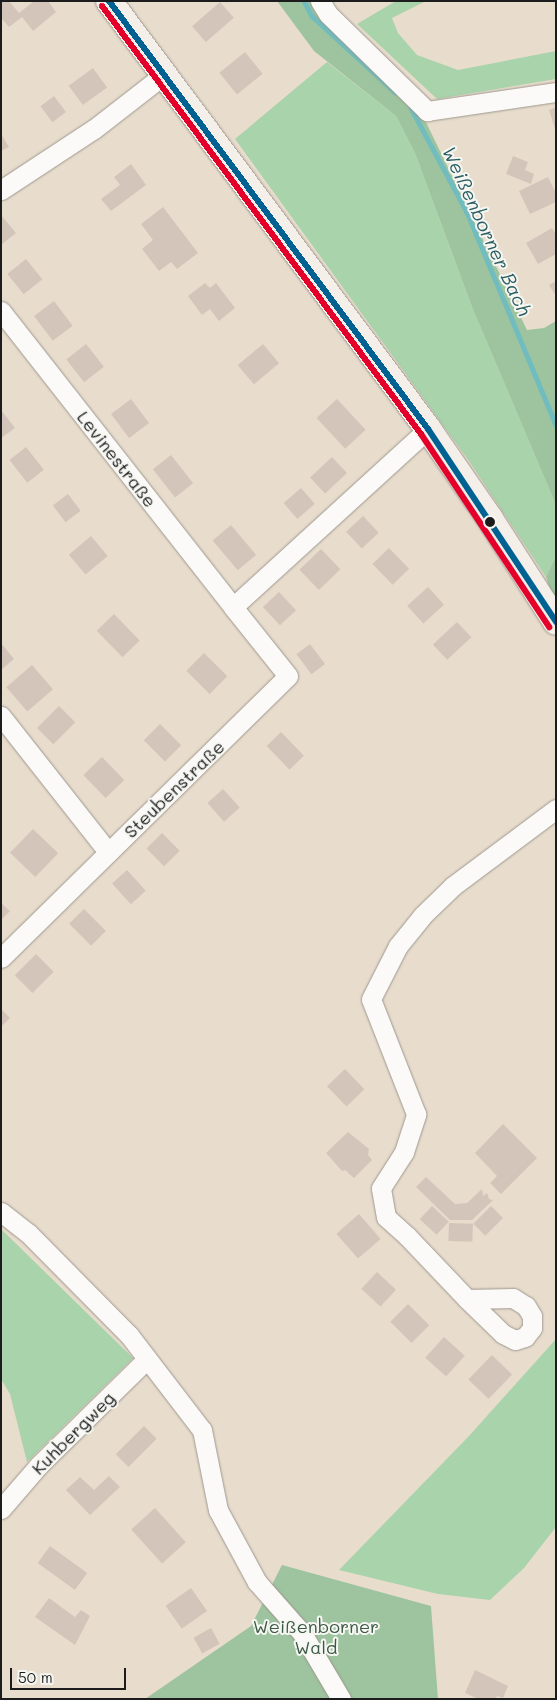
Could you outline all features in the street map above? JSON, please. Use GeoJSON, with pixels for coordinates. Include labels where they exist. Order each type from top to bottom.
{"type":"FeatureCollection","features":[{"type":"Feature","properties":{"kind":"main road"},"geometry":{"type":"LineString","coordinates":[[109,1],[162,76],[428,429],[490,519],[556,622]]}},
{"type":"Feature","properties":{"kind":"street"},"geometry":{"type":"LineString","coordinates":[[320,1],[328,14],[428,111],[556,92]]}},
{"type":"Feature","properties":{"kind":"street"},"geometry":{"type":"LineString","coordinates":[[1,190],[94,129],[162,76]]}},
{"type":"Feature","properties":{"kind":"street","name":"Levinestraße"},"geometry":{"type":"LineString","coordinates":[[1,311],[233,607]]}},
{"type":"Feature","properties":{"kind":"street"},"geometry":{"type":"LineString","coordinates":[[233,607],[428,429]]}},
{"type":"Feature","properties":{"kind":"street","name":"Steubenstraße"},"geometry":{"type":"LineString","coordinates":[[1,958],[288,676],[233,607]]}},
{"type":"Feature","properties":{"kind":"street"},"geometry":{"type":"LineString","coordinates":[[1,716],[108,852]]}},
{"type":"Feature","properties":{"kind":"street"},"geometry":{"type":"LineString","coordinates":[[467,1299],[386,1216],[381,1188],[404,1152],[416,1114],[371,999],[398,946],[422,916],[452,886],[556,809]]}},
{"type":"Feature","properties":{"kind":"street"},"geometry":{"type":"LineString","coordinates":[[1,1212],[28,1234],[129,1335],[202,1430],[218,1510],[257,1582],[302,1633],[341,1699]]}},
{"type":"Feature","properties":{"kind":"street","name":"Kuhbergweg"},"geometry":{"type":"LineString","coordinates":[[1,1509],[39,1465],[147,1360]]}},
{"type":"Feature","properties":{"kind":"green space"},"geometry":{"type":"Polygon","coordinates":[[[277,1],[313,1],[422,114],[527,330],[544,328],[556,321],[556,505],[472,307],[415,153],[396,116],[314,51],[277,1]]]}},
{"type":"Feature","properties":{"kind":"green space"},"geometry":{"type":"Polygon","coordinates":[[[396,1],[426,1],[392,18],[398,33],[417,55],[458,70],[556,51],[556,79],[437,99],[357,24],[396,1]]]}},
{"type":"Feature","properties":{"kind":"green space"},"geometry":{"type":"Polygon","coordinates":[[[327,62],[396,116],[415,153],[472,307],[556,505],[556,556],[546,577],[469,461],[235,139],[327,62]]]}},
{"type":"Feature","properties":{"kind":"green space"},"geometry":{"type":"Polygon","coordinates":[[[556,556],[556,609],[546,577],[556,556]]]}},
{"type":"Feature","properties":{"kind":"green space"},"geometry":{"type":"Polygon","coordinates":[[[1,1229],[133,1358],[27,1462],[10,1394],[1,1379],[1,1229]]]}},
{"type":"Feature","properties":{"kind":"green space"},"geometry":{"type":"Polygon","coordinates":[[[556,1339],[556,1527],[524,1568],[490,1600],[438,1594],[339,1570],[469,1436],[556,1339]]]}},
{"type":"Feature","properties":{"kind":"green space","name":"Weißenborner Wald"},"geometry":{"type":"Polygon","coordinates":[[[282,1565],[431,1606],[438,1699],[145,1699],[251,1626],[282,1565]]]}},
{"type":"Feature","properties":{"kind":"building"},"geometry":{"type":"Polygon","coordinates":[[[9,1],[19,13],[34,1],[48,1],[56,12],[33,31],[22,17],[9,27],[1,18],[1,2],[9,1]]]}},
{"type":"Feature","properties":{"kind":"building"},"geometry":{"type":"Polygon","coordinates":[[[220,2],[234,18],[206,42],[192,26],[220,2]]]}},
{"type":"Feature","properties":{"kind":"building"},"geometry":{"type":"Polygon","coordinates":[[[245,52],[263,74],[237,95],[219,73],[245,52]]]}},
{"type":"Feature","properties":{"kind":"building"},"geometry":{"type":"Polygon","coordinates":[[[93,68],[107,87],[83,105],[69,86],[93,68]]]}},
{"type":"Feature","properties":{"kind":"building"},"geometry":{"type":"Polygon","coordinates":[[[54,96],[66,112],[52,122],[40,106],[54,96]]]}},
{"type":"Feature","properties":{"kind":"building"},"geometry":{"type":"Polygon","coordinates":[[[556,107],[556,129],[555,129],[549,110],[556,107]]]}},
{"type":"Feature","properties":{"kind":"building"},"geometry":{"type":"Polygon","coordinates":[[[1,134],[9,147],[1,151],[1,134]]]}},
{"type":"Feature","properties":{"kind":"building"},"geometry":{"type":"Polygon","coordinates":[[[513,156],[528,162],[525,170],[534,174],[531,184],[506,174],[513,156]]]}},
{"type":"Feature","properties":{"kind":"building"},"geometry":{"type":"Polygon","coordinates":[[[131,164],[146,185],[111,211],[101,199],[120,185],[114,177],[131,164]]]}},
{"type":"Feature","properties":{"kind":"building"},"geometry":{"type":"Polygon","coordinates":[[[548,177],[556,193],[556,202],[530,214],[519,191],[548,177]]]}},
{"type":"Feature","properties":{"kind":"building"},"geometry":{"type":"Polygon","coordinates":[[[163,207],[198,253],[177,269],[171,262],[159,271],[142,249],[153,240],[141,224],[163,207]]]}},
{"type":"Feature","properties":{"kind":"building"},"geometry":{"type":"Polygon","coordinates":[[[1,215],[16,233],[1,245],[1,215]]]}},
{"type":"Feature","properties":{"kind":"building"},"geometry":{"type":"Polygon","coordinates":[[[552,228],[556,234],[556,254],[538,264],[526,243],[552,228]]]}},
{"type":"Feature","properties":{"kind":"building"},"geometry":{"type":"Polygon","coordinates":[[[26,259],[42,279],[24,294],[7,274],[26,259]]]}},
{"type":"Feature","properties":{"kind":"building"},"geometry":{"type":"Polygon","coordinates":[[[556,281],[556,296],[549,285],[556,281]]]}},
{"type":"Feature","properties":{"kind":"building"},"geometry":{"type":"Polygon","coordinates":[[[205,283],[210,288],[216,283],[235,308],[219,321],[210,309],[202,315],[188,296],[205,283]]]}},
{"type":"Feature","properties":{"kind":"building"},"geometry":{"type":"Polygon","coordinates":[[[54,301],[73,326],[53,341],[34,316],[54,301]]]}},
{"type":"Feature","properties":{"kind":"building"},"geometry":{"type":"Polygon","coordinates":[[[86,344],[104,367],[84,382],[66,359],[86,344]]]}},
{"type":"Feature","properties":{"kind":"building"},"geometry":{"type":"Polygon","coordinates":[[[263,344],[279,363],[254,384],[238,365],[263,344]]]}},
{"type":"Feature","properties":{"kind":"building"},"geometry":{"type":"Polygon","coordinates":[[[131,399],[149,423],[129,438],[111,414],[131,399]]]}},
{"type":"Feature","properties":{"kind":"building"},"geometry":{"type":"Polygon","coordinates":[[[337,399],[366,430],[345,449],[317,418],[337,399]]]}},
{"type":"Feature","properties":{"kind":"building"},"geometry":{"type":"Polygon","coordinates":[[[1,410],[15,428],[1,438],[1,410]]]}},
{"type":"Feature","properties":{"kind":"building"},"geometry":{"type":"Polygon","coordinates":[[[26,447],[44,470],[27,483],[9,460],[26,447]]]}},
{"type":"Feature","properties":{"kind":"building"},"geometry":{"type":"Polygon","coordinates":[[[171,455],[193,483],[175,498],[153,469],[171,455]]]}},
{"type":"Feature","properties":{"kind":"building"},"geometry":{"type":"Polygon","coordinates":[[[332,457],[347,473],[325,494],[310,477],[332,457]]]}},
{"type":"Feature","properties":{"kind":"building"},"geometry":{"type":"Polygon","coordinates":[[[301,488],[315,504],[297,519],[284,503],[301,488]]]}},
{"type":"Feature","properties":{"kind":"building"},"geometry":{"type":"Polygon","coordinates":[[[68,494],[81,511],[65,522],[53,505],[68,494]]]}},
{"type":"Feature","properties":{"kind":"building"},"geometry":{"type":"Polygon","coordinates":[[[363,516],[379,533],[362,549],[346,532],[363,516]]]}},
{"type":"Feature","properties":{"kind":"building"},"geometry":{"type":"Polygon","coordinates":[[[231,525],[256,555],[238,570],[213,540],[231,525]]]}},
{"type":"Feature","properties":{"kind":"building"},"geometry":{"type":"Polygon","coordinates":[[[91,536],[108,556],[85,575],[69,555],[91,536]]]}},
{"type":"Feature","properties":{"kind":"building"},"geometry":{"type":"Polygon","coordinates":[[[389,548],[409,569],[393,585],[372,564],[389,548]]]}},
{"type":"Feature","properties":{"kind":"building"},"geometry":{"type":"Polygon","coordinates":[[[321,549],[340,569],[319,590],[299,570],[321,549]]]}},
{"type":"Feature","properties":{"kind":"building"},"geometry":{"type":"Polygon","coordinates":[[[428,587],[444,605],[423,624],[407,606],[428,587]]]}},
{"type":"Feature","properties":{"kind":"building"},"geometry":{"type":"Polygon","coordinates":[[[279,592],[296,610],[280,625],[263,607],[279,592]]]}},
{"type":"Feature","properties":{"kind":"building"},"geometry":{"type":"Polygon","coordinates":[[[114,614],[140,641],[122,657],[97,631],[114,614]]]}},
{"type":"Feature","properties":{"kind":"building"},"geometry":{"type":"Polygon","coordinates":[[[457,622],[471,637],[447,660],[433,645],[457,622]]]}},
{"type":"Feature","properties":{"kind":"building"},"geometry":{"type":"Polygon","coordinates":[[[1,643],[14,659],[1,670],[1,643]]]}},
{"type":"Feature","properties":{"kind":"building"},"geometry":{"type":"Polygon","coordinates":[[[310,644],[325,664],[311,674],[296,654],[310,644]]]}},
{"type":"Feature","properties":{"kind":"building"},"geometry":{"type":"Polygon","coordinates":[[[204,653],[227,676],[210,694],[186,671],[204,653]]]}},
{"type":"Feature","properties":{"kind":"building"},"geometry":{"type":"Polygon","coordinates":[[[32,665],[53,689],[27,711],[6,687],[32,665]]]}},
{"type":"Feature","properties":{"kind":"building"},"geometry":{"type":"Polygon","coordinates":[[[59,706],[75,722],[53,744],[37,728],[59,706]]]}},
{"type":"Feature","properties":{"kind":"building"},"geometry":{"type":"Polygon","coordinates":[[[160,724],[181,745],[165,761],[144,740],[160,724]]]}},
{"type":"Feature","properties":{"kind":"building"},"geometry":{"type":"Polygon","coordinates":[[[281,732],[304,756],[290,770],[267,746],[281,732]]]}},
{"type":"Feature","properties":{"kind":"building"},"geometry":{"type":"Polygon","coordinates":[[[102,757],[124,780],[106,798],[83,775],[102,757]]]}},
{"type":"Feature","properties":{"kind":"building"},"geometry":{"type":"Polygon","coordinates":[[[223,789],[240,808],[224,822],[207,803],[223,789]]]}},
{"type":"Feature","properties":{"kind":"building"},"geometry":{"type":"Polygon","coordinates":[[[33,829],[58,853],[35,877],[10,853],[33,829]]]}},
{"type":"Feature","properties":{"kind":"building"},"geometry":{"type":"Polygon","coordinates":[[[162,833],[180,851],[164,866],[146,849],[162,833]]]}},
{"type":"Feature","properties":{"kind":"building"},"geometry":{"type":"Polygon","coordinates":[[[127,870],[146,891],[131,904],[112,883],[127,870]]]}},
{"type":"Feature","properties":{"kind":"building"},"geometry":{"type":"Polygon","coordinates":[[[1,903],[10,911],[1,920],[1,903]]]}},
{"type":"Feature","properties":{"kind":"building"},"geometry":{"type":"Polygon","coordinates":[[[84,909],[106,931],[91,946],[69,924],[84,909]]]}},
{"type":"Feature","properties":{"kind":"building"},"geometry":{"type":"Polygon","coordinates":[[[36,954],[54,972],[32,993],[15,975],[36,954]]]}},
{"type":"Feature","properties":{"kind":"building"},"geometry":{"type":"Polygon","coordinates":[[[1,1009],[10,1018],[1,1027],[1,1009]]]}},
{"type":"Feature","properties":{"kind":"building"},"geometry":{"type":"Polygon","coordinates":[[[345,1069],[364,1089],[346,1107],[327,1086],[345,1069]]]}},
{"type":"Feature","properties":{"kind":"building"},"geometry":{"type":"Polygon","coordinates":[[[503,1124],[537,1158],[501,1194],[490,1183],[497,1176],[475,1153],[503,1124]]]}},
{"type":"Feature","properties":{"kind":"building"},"geometry":{"type":"Polygon","coordinates":[[[348,1132],[369,1149],[368,1155],[372,1160],[354,1178],[345,1170],[342,1171],[326,1153],[348,1132]]]}},
{"type":"Feature","properties":{"kind":"building"},"geometry":{"type":"Polygon","coordinates":[[[426,1177],[455,1204],[467,1203],[482,1189],[483,1196],[487,1193],[489,1199],[493,1200],[472,1220],[450,1220],[416,1187],[426,1177]]]}},
{"type":"Feature","properties":{"kind":"building"},"geometry":{"type":"Polygon","coordinates":[[[432,1206],[449,1222],[437,1235],[420,1219],[432,1206]]]}},
{"type":"Feature","properties":{"kind":"building"},"geometry":{"type":"Polygon","coordinates":[[[491,1206],[503,1218],[485,1236],[473,1224],[491,1206]]]}},
{"type":"Feature","properties":{"kind":"building"},"geometry":{"type":"Polygon","coordinates":[[[359,1214],[381,1239],[358,1259],[336,1234],[359,1214]]]}},
{"type":"Feature","properties":{"kind":"building"},"geometry":{"type":"Polygon","coordinates":[[[449,1223],[473,1224],[472,1242],[448,1241],[449,1223]]]}},
{"type":"Feature","properties":{"kind":"building"},"geometry":{"type":"Polygon","coordinates":[[[377,1272],[396,1290],[380,1307],[361,1289],[377,1272]]]}},
{"type":"Feature","properties":{"kind":"building"},"geometry":{"type":"Polygon","coordinates":[[[408,1304],[429,1325],[412,1343],[390,1322],[408,1304]]]}},
{"type":"Feature","properties":{"kind":"building"},"geometry":{"type":"Polygon","coordinates":[[[444,1337],[465,1356],[446,1377],[425,1358],[444,1337]]]}},
{"type":"Feature","properties":{"kind":"building"},"geometry":{"type":"Polygon","coordinates":[[[492,1355],[512,1374],[489,1399],[468,1379],[492,1355]]]}},
{"type":"Feature","properties":{"kind":"building"},"geometry":{"type":"Polygon","coordinates":[[[144,1426],[157,1439],[128,1467],[116,1454],[144,1426]]]}},
{"type":"Feature","properties":{"kind":"building"},"geometry":{"type":"Polygon","coordinates":[[[109,1476],[120,1487],[90,1515],[66,1490],[80,1477],[94,1490],[109,1476]]]}},
{"type":"Feature","properties":{"kind":"building"},"geometry":{"type":"Polygon","coordinates":[[[155,1508],[186,1542],[162,1564],[131,1529],[155,1508]]]}},
{"type":"Feature","properties":{"kind":"building"},"geometry":{"type":"Polygon","coordinates":[[[50,1546],[87,1573],[75,1590],[38,1563],[50,1546]]]}},
{"type":"Feature","properties":{"kind":"building"},"geometry":{"type":"Polygon","coordinates":[[[191,1588],[207,1611],[182,1629],[166,1606],[191,1588]]]}},
{"type":"Feature","properties":{"kind":"building"},"geometry":{"type":"Polygon","coordinates":[[[49,1598],[75,1617],[81,1610],[90,1616],[75,1645],[35,1617],[49,1598]]]}},
{"type":"Feature","properties":{"kind":"building"},"geometry":{"type":"Polygon","coordinates":[[[211,1628],[220,1644],[202,1653],[194,1638],[211,1628]]]}},
{"type":"Feature","properties":{"kind":"building"},"geometry":{"type":"Polygon","coordinates":[[[475,1670],[508,1686],[503,1698],[497,1696],[495,1699],[478,1699],[465,1693],[475,1670]]]}},
{"type":"Feature","properties":{"kind":"waterway","name":"Weißenborner Bach"},"geometry":{"type":"LineString","coordinates":[[304,1],[312,16],[395,92]]}},
{"type":"Feature","properties":{"kind":"waterway","name":"Weißenborner Bach"},"geometry":{"type":"LineString","coordinates":[[411,108],[467,212],[556,425]]}},
{"type":"Feature","properties":{"kind":"transit line"},"geometry":{"type":"LineString","coordinates":[[109,1],[428,429],[556,622]]}},
{"type":"Feature","properties":{"kind":"transit line"},"geometry":{"type":"LineString","coordinates":[[102,6],[421,434],[549,627]]}}]}
